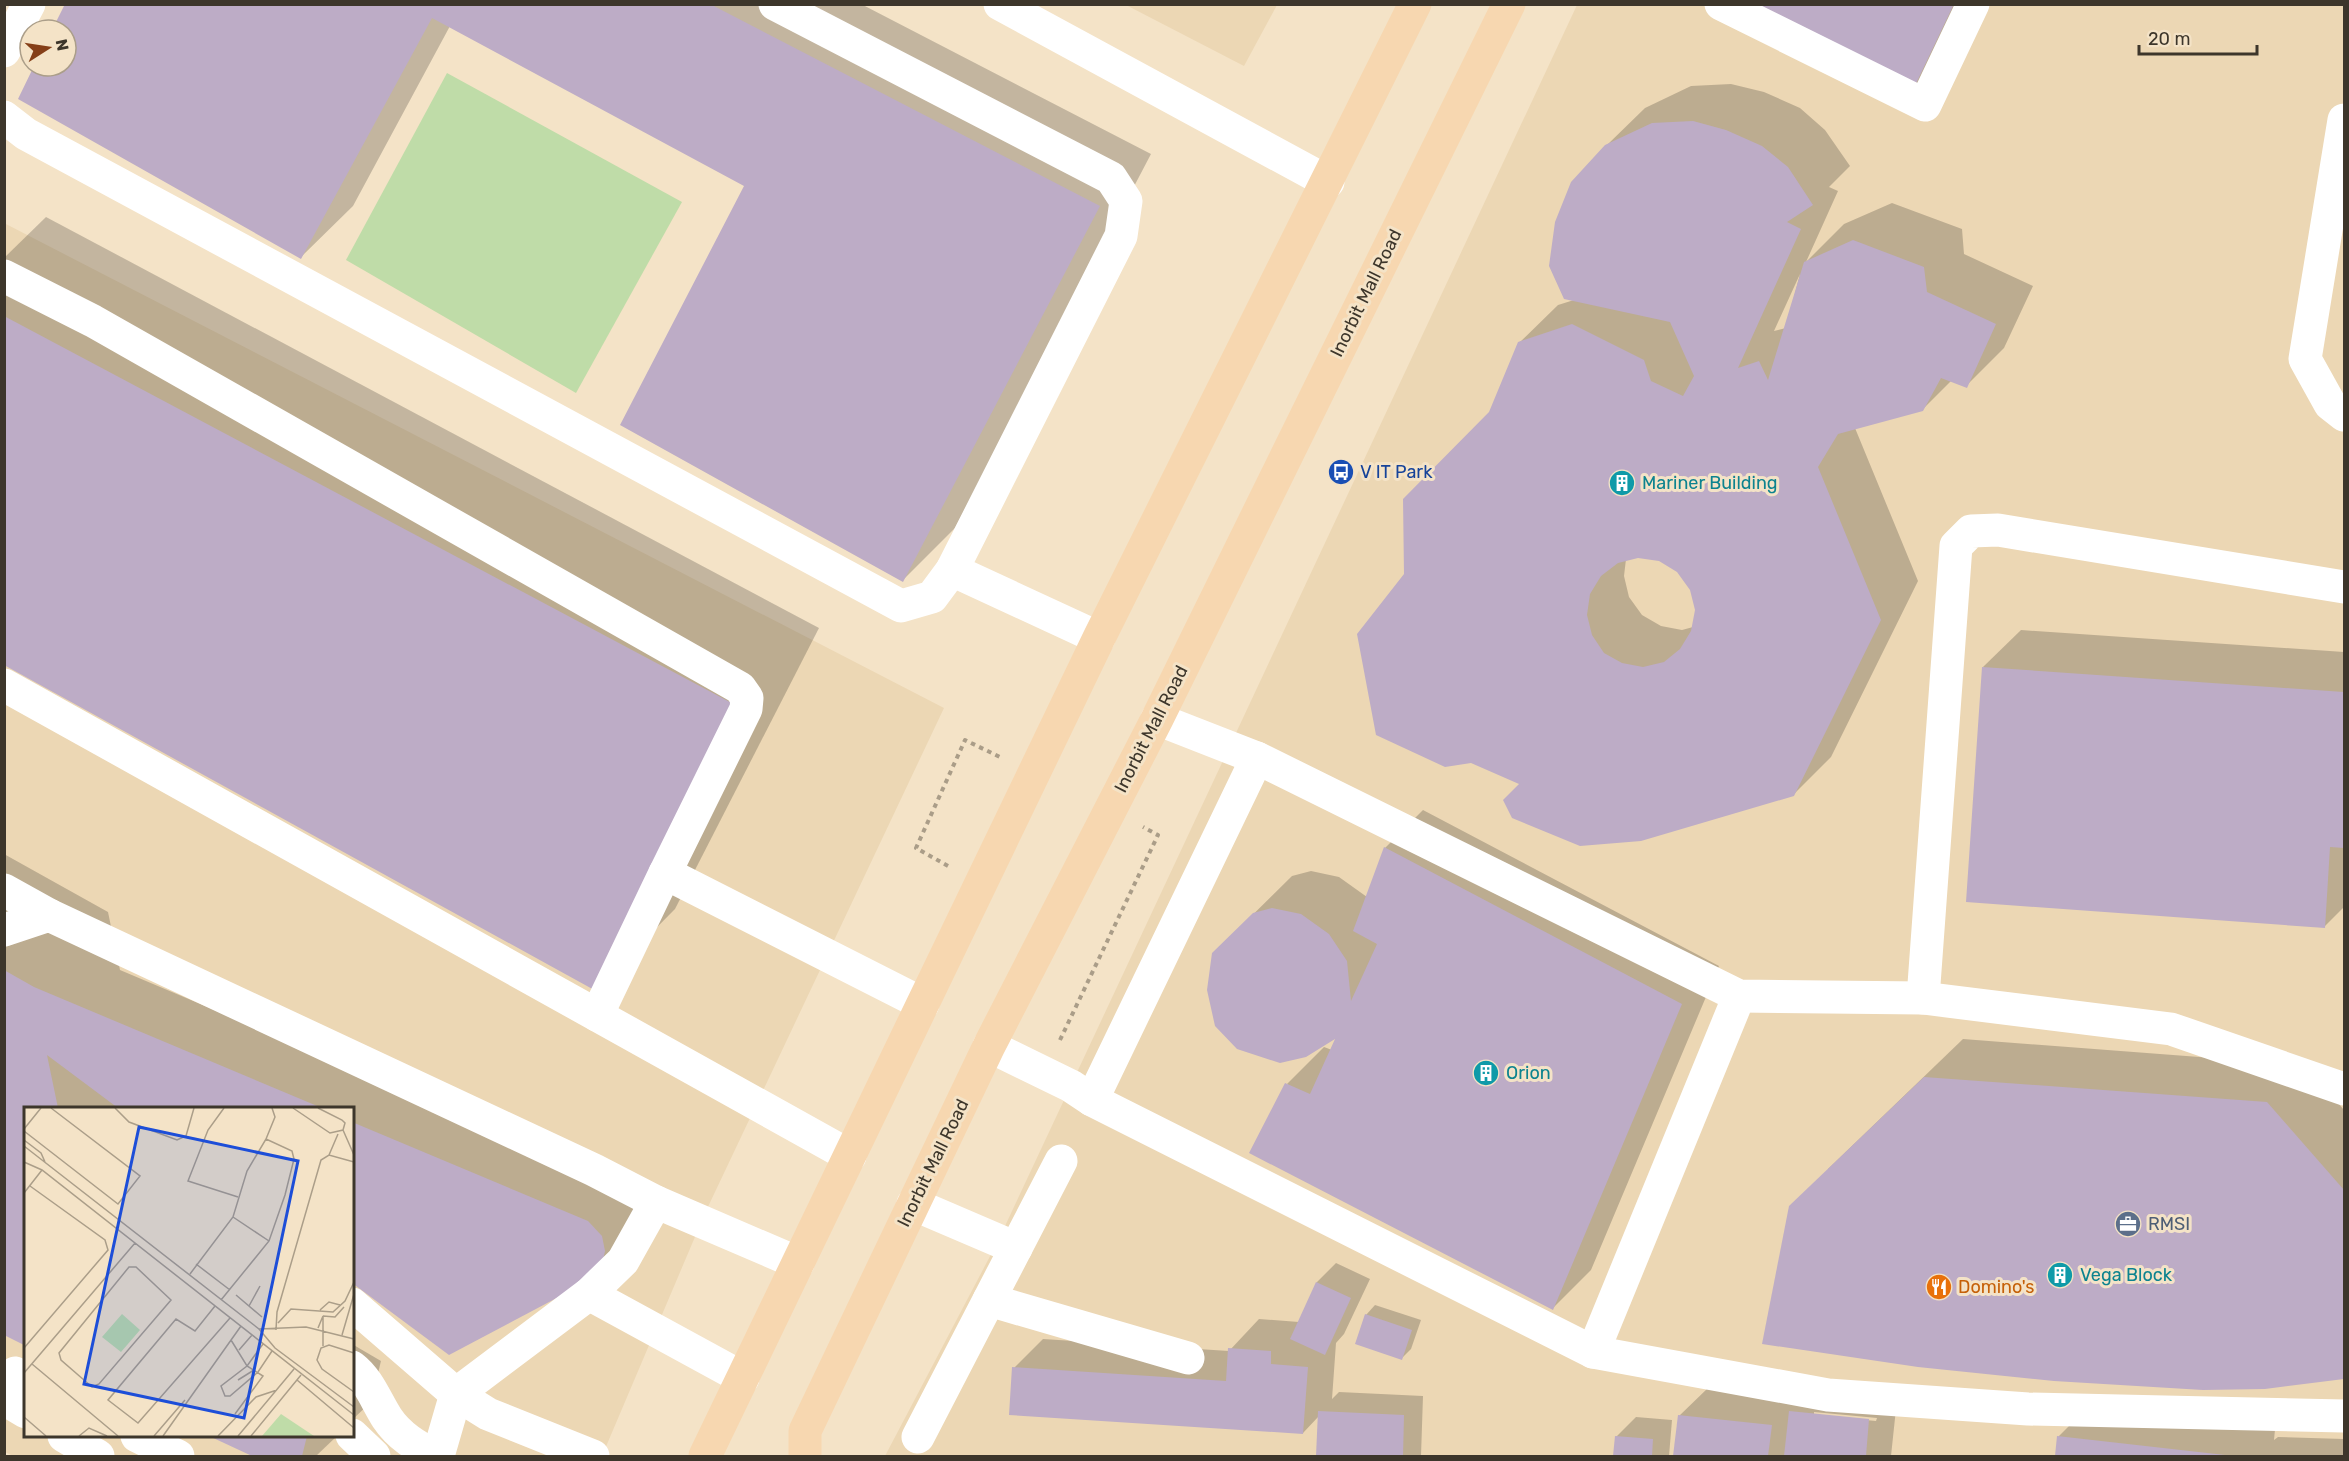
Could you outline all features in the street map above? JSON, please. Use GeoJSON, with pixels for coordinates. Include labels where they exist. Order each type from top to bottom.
{"type":"FeatureCollection","features":[{"type":"Feature","properties":{"kind":"main road"},"geometry":{"type":"LineString","coordinates":[[705,1456],[1099,638],[1415,4]]}},
{"type":"Feature","properties":{"kind":"main road","name":"Inorbit Mall Road"},"geometry":{"type":"LineString","coordinates":[[783,1456],[805,1444],[913,1203],[989,1046],[1156,719],[1509,4]]}},
{"type":"Feature","properties":{"kind":"street"},"geometry":{"type":"LineString","coordinates":[[4,51],[29,4]]}},
{"type":"Feature","properties":{"kind":"street"},"geometry":{"type":"LineString","coordinates":[[4,117],[26,134],[901,606],[932,597],[952,570],[1121,236],[1126,201],[1111,178],[775,4]]}},
{"type":"Feature","properties":{"kind":"street"},"geometry":{"type":"LineString","coordinates":[[1000,4],[1328,182]]}},
{"type":"Feature","properties":{"kind":"street"},"geometry":{"type":"LineString","coordinates":[[1721,4],[1925,105],[1973,4]]}},
{"type":"Feature","properties":{"kind":"street"},"geometry":{"type":"LineString","coordinates":[[2344,120],[2305,359],[2330,404],[2344,415]]}},
{"type":"Feature","properties":{"kind":"street"},"geometry":{"type":"LineString","coordinates":[[4,276],[93,321],[740,688],[747,698],[746,709],[597,1015]]}},
{"type":"Feature","properties":{"kind":"street"},"geometry":{"type":"LineString","coordinates":[[1923,998],[1956,546],[1971,531],[1998,530],[2344,587]]}},
{"type":"Feature","properties":{"kind":"street"},"geometry":{"type":"LineString","coordinates":[[952,570],[1099,638]]}},
{"type":"Feature","properties":{"kind":"street"},"geometry":{"type":"LineString","coordinates":[[4,685],[850,1156]]}},
{"type":"Feature","properties":{"kind":"street"},"geometry":{"type":"LineString","coordinates":[[1156,719],[1257,758],[1739,996],[1923,998],[2170,1029],[2344,1089]]}},
{"type":"Feature","properties":{"kind":"street"},"geometry":{"type":"LineString","coordinates":[[1092,1100],[1257,758]]}},
{"type":"Feature","properties":{"kind":"street"},"geometry":{"type":"LineString","coordinates":[[665,873],[923,1004]]}},
{"type":"Feature","properties":{"kind":"street"},"geometry":{"type":"LineString","coordinates":[[4,890],[49,915],[594,1170],[656,1202],[798,1263]]}},
{"type":"Feature","properties":{"kind":"street"},"geometry":{"type":"LineString","coordinates":[[4,930],[49,915]]}},
{"type":"Feature","properties":{"kind":"street"},"geometry":{"type":"LineString","coordinates":[[1593,1352],[1739,996]]}},
{"type":"Feature","properties":{"kind":"street"},"geometry":{"type":"LineString","coordinates":[[989,1046],[1593,1352],[1827,1395],[2028,1409],[2344,1416]]}},
{"type":"Feature","properties":{"kind":"street"},"geometry":{"type":"LineString","coordinates":[[918,1437],[1061,1161]]}},
{"type":"Feature","properties":{"kind":"street"},"geometry":{"type":"LineString","coordinates":[[354,1368],[360,1373],[401,1436],[436,1456],[456,1394],[589,1294],[624,1261],[656,1202]]}},
{"type":"Feature","properties":{"kind":"street"},"geometry":{"type":"LineString","coordinates":[[913,1203],[1016,1248]]}},
{"type":"Feature","properties":{"kind":"street"},"geometry":{"type":"LineString","coordinates":[[589,1294],[743,1378]]}},
{"type":"Feature","properties":{"kind":"street"},"geometry":{"type":"LineString","coordinates":[[989,1300],[1188,1358]]}},
{"type":"Feature","properties":{"kind":"street"},"geometry":{"type":"LineString","coordinates":[[354,1306],[456,1394],[488,1414],[593,1456]]}},
{"type":"Feature","properties":{"kind":"street"},"geometry":{"type":"LineString","coordinates":[[15,1384],[24,1407]]}},
{"type":"Feature","properties":{"kind":"street"},"geometry":{"type":"LineString","coordinates":[[66,1437],[98,1456]]}},
{"type":"Feature","properties":{"kind":"street"},"geometry":{"type":"LineString","coordinates":[[139,1437],[178,1456]]}},
{"type":"Feature","properties":{"kind":"street"},"geometry":{"type":"LineString","coordinates":[[354,1437],[374,1456]]}},
{"type":"Feature","properties":{"kind":"path"},"geometry":{"type":"LineString","coordinates":[[916,848],[965,740]]}},
{"type":"Feature","properties":{"kind":"path"},"geometry":{"type":"LineString","coordinates":[[1044,1074],[1158,835]]}},
{"type":"Feature","properties":{"kind":"shaded area"},"geometry":{"type":"Polygon","coordinates":[[[1126,5],[1277,5],[1244,66],[1126,5]]]}},
{"type":"Feature","properties":{"kind":"shaded area"},"geometry":{"type":"Polygon","coordinates":[[[1577,5],[2344,5],[2344,1456],[885,1456],[998,1241],[1577,5]]]}},
{"type":"Feature","properties":{"kind":"shaded area"},"geometry":{"type":"Polygon","coordinates":[[[4,223],[944,708],[706,1211],[602,1456],[13,1456],[5,1452],[4,223]]]}},
{"type":"Feature","properties":{"kind":"green space"},"geometry":{"type":"Polygon","coordinates":[[[447,73],[682,202],[576,393],[346,260],[447,73]]]}},
{"type":"Feature","properties":{"kind":"building"},"geometry":{"type":"Polygon","coordinates":[[[65,4],[710,4],[1100,206],[903,582],[620,425],[744,186],[432,18],[301,259],[18,99],[28,78],[78,78],[78,18],[58,18],[65,4]]]}},
{"type":"Feature","properties":{"kind":"building"},"geometry":{"type":"Polygon","coordinates":[[[1737,4],[1954,4],[1913,90],[1737,4]]]}},
{"type":"Feature","properties":{"kind":"building","name":"Mariner Building"},"geometry":{"type":"Polygon","coordinates":[[[1693,121],[1726,130],[1762,146],[1788,167],[1813,205],[1787,222],[1801,229],[1738,368],[1759,361],[1768,380],[1804,262],[1853,240],[1924,267],[1927,292],[1996,324],[1967,388],[1941,378],[1923,411],[1838,434],[1818,467],[1881,620],[1794,796],[1641,841],[1580,846],[1512,818],[1503,800],[1519,784],[1471,763],[1445,767],[1376,735],[1357,634],[1404,574],[1403,499],[1489,412],[1518,342],[1572,324],[1644,360],[1651,381],[1683,396],[1694,376],[1670,322],[1564,299],[1549,266],[1555,222],[1571,182],[1605,145],[1652,123],[1693,121]],[[1638,558],[1618,563],[1601,576],[1590,594],[1587,615],[1592,635],[1604,653],[1622,663],[1643,667],[1664,662],[1680,649],[1691,631],[1695,610],[1690,590],[1677,572],[1659,561],[1638,558]]]}},
{"type":"Feature","properties":{"kind":"building"},"geometry":{"type":"Polygon","coordinates":[[[4,316],[741,708],[596,991],[4,665],[4,316]]]}},
{"type":"Feature","properties":{"kind":"building"},"geometry":{"type":"Polygon","coordinates":[[[1982,667],[2344,692],[2344,848],[2330,847],[2325,928],[1966,902],[1982,667]]]}},
{"type":"Feature","properties":{"kind":"building","name":"Orion"},"geometry":{"type":"Polygon","coordinates":[[[1384,847],[1682,1004],[1553,1310],[1249,1153],[1285,1083],[1310,1094],[1335,1039],[1306,1057],[1280,1063],[1237,1049],[1215,1026],[1207,990],[1212,953],[1253,913],[1272,908],[1301,914],[1329,934],[1347,961],[1351,1001],[1377,944],[1353,931],[1384,847]]]}},
{"type":"Feature","properties":{"kind":"building"},"geometry":{"type":"Polygon","coordinates":[[[4,970],[34,987],[320,1107],[117,1107],[47,1055],[58,1107],[24,1107],[24,1345],[4,1335],[4,970]]]}},
{"type":"Feature","properties":{"kind":"building","name":"Vega Block"},"geometry":{"type":"Polygon","coordinates":[[[1924,1077],[2267,1102],[2344,1190],[2344,1379],[2265,1389],[2203,1390],[2054,1381],[1918,1367],[1762,1344],[1789,1206],[1924,1077]]]}},
{"type":"Feature","properties":{"kind":"building"},"geometry":{"type":"Polygon","coordinates":[[[354,1123],[588,1221],[602,1236],[605,1251],[602,1265],[585,1283],[449,1355],[354,1284],[354,1123]]]}},
{"type":"Feature","properties":{"kind":"building"},"geometry":{"type":"Polygon","coordinates":[[[1316,1282],[1351,1298],[1325,1355],[1290,1339],[1316,1282]]]}},
{"type":"Feature","properties":{"kind":"building"},"geometry":{"type":"Polygon","coordinates":[[[1365,1314],[1412,1330],[1402,1360],[1355,1344],[1365,1314]]]}},
{"type":"Feature","properties":{"kind":"building"},"geometry":{"type":"Polygon","coordinates":[[[1228,1348],[1271,1351],[1271,1364],[1308,1367],[1303,1434],[1009,1415],[1012,1367],[1226,1381],[1228,1348]]]}},
{"type":"Feature","properties":{"kind":"building"},"geometry":{"type":"Polygon","coordinates":[[[1318,1411],[1404,1415],[1403,1456],[1316,1456],[1318,1411]]]}},
{"type":"Feature","properties":{"kind":"building"},"geometry":{"type":"Polygon","coordinates":[[[1789,1411],[1869,1419],[1866,1456],[1784,1456],[1789,1411]]]}},
{"type":"Feature","properties":{"kind":"building"},"geometry":{"type":"Polygon","coordinates":[[[1678,1415],[1772,1425],[1768,1456],[1673,1456],[1678,1415]]]}},
{"type":"Feature","properties":{"kind":"building"},"geometry":{"type":"Polygon","coordinates":[[[1615,1436],[1653,1439],[1652,1456],[1613,1456],[1615,1436]]]}},
{"type":"Feature","properties":{"kind":"building"},"geometry":{"type":"Polygon","coordinates":[[[2057,1436],[2225,1455],[2225,1456],[2055,1456],[2057,1436]]]}},
{"type":"Feature","properties":{"kind":"building"},"geometry":{"type":"Polygon","coordinates":[[[211,1437],[307,1437],[302,1456],[252,1456],[211,1437]]]}},
{"type":"Feature","properties":{"kind":"place","name":"V IT Park"},"geometry":{"type":"Point","coordinates":[1341,472]}},
{"type":"Feature","properties":{"kind":"place","name":"Mariner Building"},"geometry":{"type":"Point","coordinates":[1622,483]}},
{"type":"Feature","properties":{"kind":"place","name":"Orion"},"geometry":{"type":"Point","coordinates":[1486,1073]}},
{"type":"Feature","properties":{"kind":"place","name":"RMSI"},"geometry":{"type":"Point","coordinates":[2128,1224]}},
{"type":"Feature","properties":{"kind":"place","name":"Vega Block"},"geometry":{"type":"Point","coordinates":[2060,1275]}},
{"type":"Feature","properties":{"kind":"place","name":"Domino's"},"geometry":{"type":"Point","coordinates":[1939,1287]}}]}
